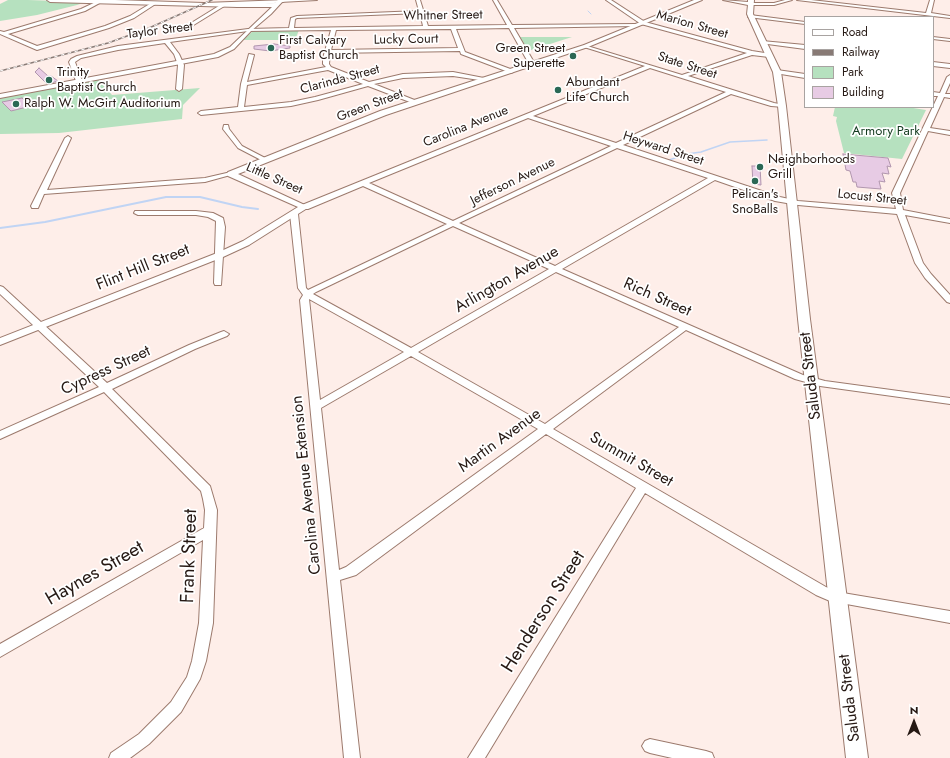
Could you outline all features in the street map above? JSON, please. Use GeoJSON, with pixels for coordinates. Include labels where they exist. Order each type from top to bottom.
{"type":"FeatureCollection","features":[{"type":"Feature","properties":{"kind":"main road"},"geometry":{"type":"LineString","coordinates":[[50,0],[224,5],[280,2]]}},
{"type":"Feature","properties":{"kind":"main road"},"geometry":{"type":"LineString","coordinates":[[726,0],[750,2]]}},
{"type":"Feature","properties":{"kind":"main road","name":"Saluda Street"},"geometry":{"type":"LineString","coordinates":[[750,2],[750,16],[777,72],[782,106],[812,382],[857,758]]}},
{"type":"Feature","properties":{"kind":"street"},"geometry":{"type":"LineString","coordinates":[[0,96],[205,59],[224,53],[233,47],[249,30],[263,19],[280,2],[315,0]]}},
{"type":"Feature","properties":{"kind":"street"},"geometry":{"type":"LineString","coordinates":[[418,0],[426,28]]}},
{"type":"Feature","properties":{"kind":"street"},"geometry":{"type":"LineString","coordinates":[[495,0],[532,64]]}},
{"type":"Feature","properties":{"kind":"street","name":"Marion Street"},"geometry":{"type":"LineString","coordinates":[[608,0],[640,24],[752,54]]}},
{"type":"Feature","properties":{"kind":"street","name":"Green Street"},"geometry":{"type":"LineString","coordinates":[[42,192],[205,180],[231,174],[382,113],[586,46],[699,0]]}},
{"type":"Feature","properties":{"kind":"street"},"geometry":{"type":"LineString","coordinates":[[750,2],[774,4],[790,0]]}},
{"type":"Feature","properties":{"kind":"street"},"geometry":{"type":"LineString","coordinates":[[799,0],[950,17]]}},
{"type":"Feature","properties":{"kind":"street"},"geometry":{"type":"LineString","coordinates":[[928,15],[932,0]]}},
{"type":"Feature","properties":{"kind":"street"},"geometry":{"type":"LineString","coordinates":[[1,34],[83,10],[101,1]]}},
{"type":"Feature","properties":{"kind":"street"},"geometry":{"type":"LineString","coordinates":[[1,34],[37,48],[132,17],[159,2]]}},
{"type":"Feature","properties":{"kind":"street"},"geometry":{"type":"LineString","coordinates":[[190,25],[224,5]]}},
{"type":"Feature","properties":{"kind":"street"},"geometry":{"type":"LineString","coordinates":[[291,29],[293,18],[295,17],[421,12]]}},
{"type":"Feature","properties":{"kind":"street"},"geometry":{"type":"LineString","coordinates":[[384,28],[385,14]]}},
{"type":"Feature","properties":{"kind":"street"},"geometry":{"type":"LineString","coordinates":[[750,16],[804,23]]}},
{"type":"Feature","properties":{"kind":"street","name":"Whitner Street"},"geometry":{"type":"LineString","coordinates":[[249,30],[640,24]]}},
{"type":"Feature","properties":{"kind":"street"},"geometry":{"type":"LineString","coordinates":[[453,27],[463,54],[511,71]]}},
{"type":"Feature","properties":{"kind":"street"},"geometry":{"type":"LineString","coordinates":[[334,29],[326,61],[329,68],[339,74],[415,102]]}},
{"type":"Feature","properties":{"kind":"street","name":"Taylor Street"},"geometry":{"type":"LineString","coordinates":[[79,81],[72,62],[74,59],[109,49],[249,30]]}},
{"type":"Feature","properties":{"kind":"street"},"geometry":{"type":"LineString","coordinates":[[934,38],[950,40]]}},
{"type":"Feature","properties":{"kind":"street"},"geometry":{"type":"LineString","coordinates":[[166,41],[176,54],[180,63],[181,70],[179,89]]}},
{"type":"Feature","properties":{"kind":"street"},"geometry":{"type":"LineString","coordinates":[[762,42],[804,48]]}},
{"type":"Feature","properties":{"kind":"street","name":"State Street"},"geometry":{"type":"LineString","coordinates":[[586,46],[730,92],[773,105],[782,106]]}},
{"type":"Feature","properties":{"kind":"street","name":"Lucky Court"},"geometry":{"type":"LineString","coordinates":[[328,52],[461,49]]}},
{"type":"Feature","properties":{"kind":"street"},"geometry":{"type":"LineString","coordinates":[[683,76],[752,54],[769,55]]}},
{"type":"Feature","properties":{"kind":"street"},"geometry":{"type":"LineString","coordinates":[[241,109],[244,84],[251,55]]}},
{"type":"Feature","properties":{"kind":"street"},"geometry":{"type":"LineString","coordinates":[[934,64],[950,66]]}},
{"type":"Feature","properties":{"kind":"street","name":"Carolina Avenue"},"geometry":{"type":"LineString","coordinates":[[294,214],[305,207],[362,183],[650,66]]}},
{"type":"Feature","properties":{"kind":"street"},"geometry":{"type":"LineString","coordinates":[[244,84],[329,68]]}},
{"type":"Feature","properties":{"kind":"street"},"geometry":{"type":"LineString","coordinates":[[777,72],[804,76]]}},
{"type":"Feature","properties":{"kind":"street","name":"Clarinda Street"},"geometry":{"type":"LineString","coordinates":[[201,113],[291,104],[316,99],[367,84],[403,76],[460,74],[486,79]]}},
{"type":"Feature","properties":{"kind":"street"},"geometry":{"type":"LineString","coordinates":[[950,77],[896,193],[900,212],[919,263],[928,276],[950,300]]}},
{"type":"Feature","properties":{"kind":"street","name":"Jefferson Avenue"},"geometry":{"type":"LineString","coordinates":[[308,295],[313,290],[730,92]]}},
{"type":"Feature","properties":{"kind":"street"},"geometry":{"type":"LineString","coordinates":[[934,94],[950,96]]}},
{"type":"Feature","properties":{"kind":"street","name":"Heyward Street"},"geometry":{"type":"LineString","coordinates":[[527,116],[778,199],[792,202]]}},
{"type":"Feature","properties":{"kind":"street"},"geometry":{"type":"LineString","coordinates":[[226,126],[226,129],[240,147],[264,160]]}},
{"type":"Feature","properties":{"kind":"street"},"geometry":{"type":"LineString","coordinates":[[926,129],[950,133]]}},
{"type":"Feature","properties":{"kind":"street"},"geometry":{"type":"LineString","coordinates":[[35,206],[68,138]]}},
{"type":"Feature","properties":{"kind":"street","name":"Little Street"},"geometry":{"type":"LineString","coordinates":[[231,174],[305,207]]}},
{"type":"Feature","properties":{"kind":"street","name":"Arlington Avenue"},"geometry":{"type":"LineString","coordinates":[[315,407],[714,178]]}},
{"type":"Feature","properties":{"kind":"street","name":"Rich Street"},"geometry":{"type":"LineString","coordinates":[[362,183],[812,382],[950,401]]}},
{"type":"Feature","properties":{"kind":"street","name":"Locust Street"},"geometry":{"type":"LineString","coordinates":[[792,202],[900,212],[950,221]]}},
{"type":"Feature","properties":{"kind":"street"},"geometry":{"type":"LineString","coordinates":[[138,213],[186,213],[214,217],[220,222],[218,283]]}},
{"type":"Feature","properties":{"kind":"street"},"geometry":{"type":"LineString","coordinates":[[294,214],[302,288],[308,295]]}},
{"type":"Feature","properties":{"kind":"street","name":"Flint Hill Street"},"geometry":{"type":"LineString","coordinates":[[0,342],[220,255],[246,243],[294,214]]}},
{"type":"Feature","properties":{"kind":"street","name":"Frank Street"},"geometry":{"type":"LineString","coordinates":[[0,289],[106,388],[190,472],[206,489],[209,499],[211,510],[206,623],[199,661],[193,679],[176,707],[144,739],[117,758]]}},
{"type":"Feature","properties":{"kind":"street","name":"Summit Street"},"geometry":{"type":"LineString","coordinates":[[308,295],[412,352],[821,591],[839,598],[950,617]]}},
{"type":"Feature","properties":{"kind":"street","name":"Carolina Avenue Extension"},"geometry":{"type":"LineString","coordinates":[[308,295],[304,300],[352,758]]}},
{"type":"Feature","properties":{"kind":"street","name":"Martin Avenue"},"geometry":{"type":"LineString","coordinates":[[333,577],[351,571],[685,327]]}},
{"type":"Feature","properties":{"kind":"street","name":"Cypress Street"},"geometry":{"type":"LineString","coordinates":[[0,435],[106,388],[192,347],[224,334]]}},
{"type":"Feature","properties":{"kind":"street","name":"Henderson Street"},"geometry":{"type":"LineString","coordinates":[[476,758],[643,486]]}},
{"type":"Feature","properties":{"kind":"street","name":"Haynes Street"},"geometry":{"type":"LineString","coordinates":[[0,651],[210,530]]}},
{"type":"Feature","properties":{"kind":"street"},"geometry":{"type":"LineString","coordinates":[[650,746],[706,758]]}},
{"type":"Feature","properties":{"kind":"green space"},"geometry":{"type":"Polygon","coordinates":[[[8,0],[86,2],[37,15],[0,21],[0,4],[8,0]]]}},
{"type":"Feature","properties":{"kind":"green space"},"geometry":{"type":"Polygon","coordinates":[[[299,30],[295,40],[243,40],[253,31],[299,30]]]}},
{"type":"Feature","properties":{"kind":"green space"},"geometry":{"type":"Polygon","coordinates":[[[519,37],[572,37],[528,51],[519,37]]]}},
{"type":"Feature","properties":{"kind":"green space"},"geometry":{"type":"Polygon","coordinates":[[[97,78],[112,95],[200,88],[183,105],[182,119],[59,133],[0,134],[0,98],[97,78]]]}},
{"type":"Feature","properties":{"kind":"green space","name":"Armory Park"},"geometry":{"type":"Polygon","coordinates":[[[835,108],[913,108],[926,110],[902,159],[844,153],[836,121],[837,117],[833,116],[835,108]]]}},
{"type":"Feature","properties":{"kind":"building"},"geometry":{"type":"Polygon","coordinates":[[[274,44],[290,46],[290,48],[270,51],[254,49],[254,46],[274,44]]]}},
{"type":"Feature","properties":{"kind":"building"},"geometry":{"type":"Polygon","coordinates":[[[39,68],[48,76],[51,76],[58,81],[47,84],[35,72],[39,68]]]}},
{"type":"Feature","properties":{"kind":"building","name":"Ralph W. McGirt Auditorium"},"geometry":{"type":"Polygon","coordinates":[[[22,98],[31,106],[11,111],[2,102],[22,98]]]}},
{"type":"Feature","properties":{"kind":"building"},"geometry":{"type":"Polygon","coordinates":[[[843,154],[888,158],[891,167],[887,166],[889,174],[882,173],[885,182],[879,181],[881,189],[857,187],[856,182],[853,182],[850,171],[846,170],[843,154]]]}},
{"type":"Feature","properties":{"kind":"building"},"geometry":{"type":"Polygon","coordinates":[[[752,166],[760,166],[761,185],[753,184],[752,166]]]}},
{"type":"Feature","properties":{"kind":"waterway"},"geometry":{"type":"LineString","coordinates":[[588,11],[591,14]]}},
{"type":"Feature","properties":{"kind":"waterway"},"geometry":{"type":"LineString","coordinates":[[669,160],[687,154],[701,152],[730,142],[767,140]]}},
{"type":"Feature","properties":{"kind":"waterway"},"geometry":{"type":"LineString","coordinates":[[0,228],[45,222],[166,197],[200,197],[242,207],[258,209]]}},
{"type":"Feature","properties":{"kind":"railway"},"geometry":{"type":"LineString","coordinates":[[0,71],[108,43],[149,28],[212,0]]}},
{"type":"Feature","properties":{"kind":"place","name":"First Calvary Baptist Church"},"geometry":{"type":"Point","coordinates":[271,48]}},
{"type":"Feature","properties":{"kind":"place","name":"Green Street Superette"},"geometry":{"type":"Point","coordinates":[573,56]}},
{"type":"Feature","properties":{"kind":"place","name":"Trinity Baptist Church"},"geometry":{"type":"Point","coordinates":[49,80]}},
{"type":"Feature","properties":{"kind":"place","name":"Abundant Life Church"},"geometry":{"type":"Point","coordinates":[558,90]}},
{"type":"Feature","properties":{"kind":"place","name":"Ralph W. McGirt Auditorium"},"geometry":{"type":"Point","coordinates":[16,104]}},
{"type":"Feature","properties":{"kind":"place","name":"Neighborhoods Grill"},"geometry":{"type":"Point","coordinates":[760,167]}},
{"type":"Feature","properties":{"kind":"place","name":"Pelican's SnoBalls"},"geometry":{"type":"Point","coordinates":[755,181]}}]}
